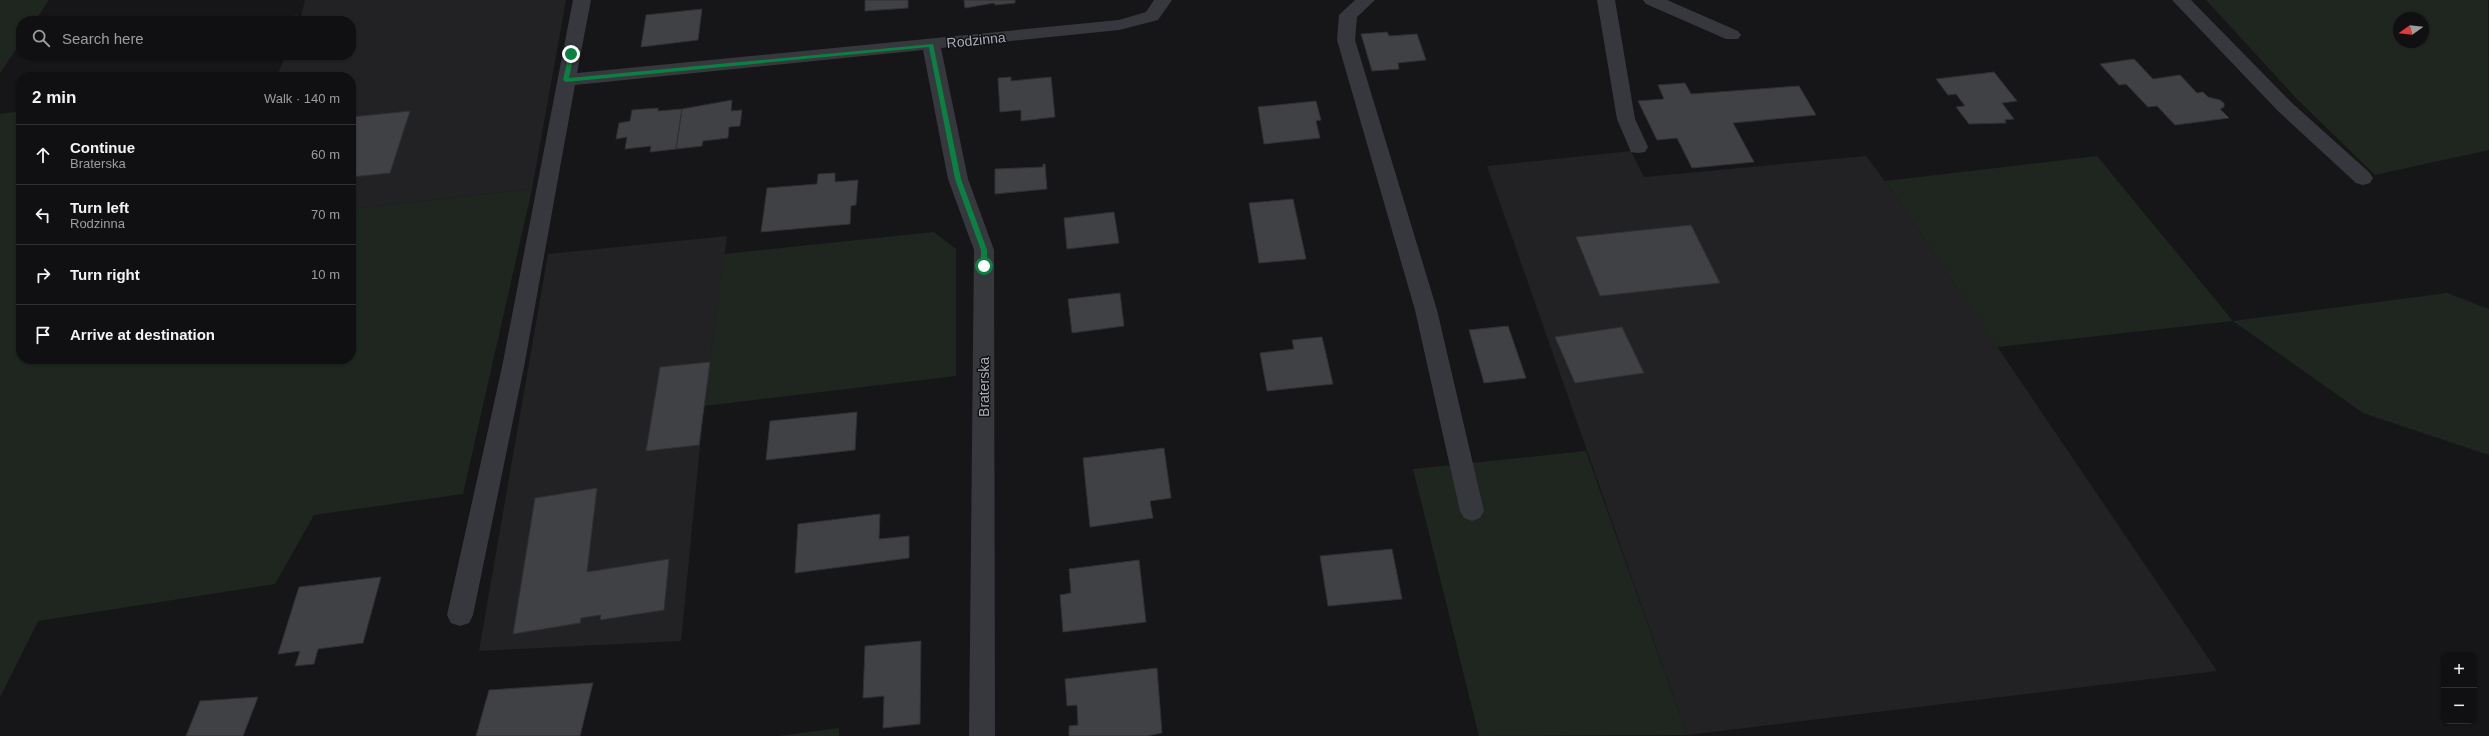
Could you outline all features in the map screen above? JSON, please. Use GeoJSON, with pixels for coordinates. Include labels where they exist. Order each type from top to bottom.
{"type":"FeatureCollection","features":[{"type":"Feature","properties":{"kind":"street"},"geometry":{"type":"LineString","coordinates":[[460,616],[513,367],[582,0]]}},
{"type":"Feature","properties":{"kind":"street","name":"Rodzinna"},"geometry":{"type":"LineString","coordinates":[[566,80],[931,45],[1119,25],[1152,16],[1163,0]]}},
{"type":"Feature","properties":{"kind":"street"},"geometry":{"type":"LineString","coordinates":[[1366,0],[1348,15],[1346,40],[1426,310],[1472,511]]}},
{"type":"Feature","properties":{"kind":"street"},"geometry":{"type":"LineString","coordinates":[[1606,0],[1626,119],[1638,147]]}},
{"type":"Feature","properties":{"kind":"street"},"geometry":{"type":"LineString","coordinates":[[1652,0],[1732,35]]}},
{"type":"Feature","properties":{"kind":"street"},"geometry":{"type":"LineString","coordinates":[[2181,0],[2285,107],[2363,178]]}},
{"type":"Feature","properties":{"kind":"street","name":"Braterska"},"geometry":{"type":"LineString","coordinates":[[931,45],[958,179],[984,250],[982,736]]}},
{"type":"Feature","properties":{"kind":"shaded area"},"geometry":{"type":"Polygon","coordinates":[[[0,0],[49,0],[38,16],[16,16],[16,49],[0,73],[0,0]]]}},
{"type":"Feature","properties":{"kind":"shaded area"},"geometry":{"type":"Polygon","coordinates":[[[305,0],[566,0],[532,189],[356,208],[356,72],[279,72],[284,60],[356,60],[356,16],[301,16],[305,0]]]}},
{"type":"Feature","properties":{"kind":"shaded area"},"geometry":{"type":"Polygon","coordinates":[[[2206,0],[2488,0],[2489,150],[2375,175],[2296,98],[2206,0]]]}},
{"type":"Feature","properties":{"kind":"shaded area"},"geometry":{"type":"Polygon","coordinates":[[[16,112],[16,364],[356,364],[356,208],[532,189],[463,494],[314,515],[275,584],[38,621],[0,697],[0,114],[16,112]]]}},
{"type":"Feature","properties":{"kind":"shaded area"},"geometry":{"type":"Polygon","coordinates":[[[1631,151],[1644,177],[1866,156],[1885,181],[2217,671],[1687,735],[1487,166],[1631,151]]]}},
{"type":"Feature","properties":{"kind":"shaded area"},"geometry":{"type":"Polygon","coordinates":[[[2097,156],[2233,321],[1997,347],[1885,181],[2097,156]]]}},
{"type":"Feature","properties":{"kind":"shaded area"},"geometry":{"type":"Polygon","coordinates":[[[934,232],[956,249],[956,376],[704,406],[724,254],[934,232]]]}},
{"type":"Feature","properties":{"kind":"shaded area"},"geometry":{"type":"Polygon","coordinates":[[[727,236],[704,406],[681,641],[479,651],[548,254],[727,236]]]}},
{"type":"Feature","properties":{"kind":"shaded area"},"geometry":{"type":"Polygon","coordinates":[[[2447,293],[2489,309],[2489,455],[2363,413],[2233,321],[2447,293]]]}},
{"type":"Feature","properties":{"kind":"shaded area"},"geometry":{"type":"Polygon","coordinates":[[[1586,451],[1687,735],[1479,736],[1413,469],[1586,451]]]}},
{"type":"Feature","properties":{"kind":"shaded area"},"geometry":{"type":"Polygon","coordinates":[[[839,728],[839,736],[778,736],[839,728]]]}},
{"type":"Feature","properties":{"kind":"building"},"geometry":{"type":"Polygon","coordinates":[[[865,0],[908,0],[908,8],[865,11],[865,0]]]}},
{"type":"Feature","properties":{"kind":"building"},"geometry":{"type":"Polygon","coordinates":[[[964,0],[1015,0],[1015,3],[995,5],[994,3],[965,8],[964,0]]]}},
{"type":"Feature","properties":{"kind":"building"},"geometry":{"type":"Polygon","coordinates":[[[702,9],[698,40],[641,47],[646,15],[702,9]]]}},
{"type":"Feature","properties":{"kind":"building"},"geometry":{"type":"Polygon","coordinates":[[[1387,32],[1389,36],[1417,34],[1426,60],[1398,63],[1399,69],[1372,71],[1361,34],[1387,32]]]}},
{"type":"Feature","properties":{"kind":"building"},"geometry":{"type":"Polygon","coordinates":[[[2134,59],[2153,79],[2180,75],[2197,93],[2203,92],[2208,97],[2220,100],[2224,103],[2224,107],[2220,109],[2229,118],[2175,125],[2157,106],[2148,107],[2126,84],[2119,85],[2100,64],[2134,59]]]}},
{"type":"Feature","properties":{"kind":"building"},"geometry":{"type":"Polygon","coordinates":[[[1994,72],[2017,101],[2002,103],[2014,119],[2005,120],[2006,123],[1969,124],[1956,107],[1965,106],[1956,94],[1948,95],[1936,79],[1994,72]]]}},
{"type":"Feature","properties":{"kind":"building"},"geometry":{"type":"Polygon","coordinates":[[[1011,77],[1011,81],[1051,77],[1055,117],[1021,121],[1021,110],[1000,112],[998,78],[1011,77]]]}},
{"type":"Feature","properties":{"kind":"building"},"geometry":{"type":"Polygon","coordinates":[[[1685,83],[1691,94],[1799,86],[1816,115],[1733,123],[1754,162],[1692,168],[1677,138],[1657,140],[1638,101],[1664,99],[1658,85],[1685,83]]]}},
{"type":"Feature","properties":{"kind":"building"},"geometry":{"type":"Polygon","coordinates":[[[732,100],[731,111],[742,110],[740,126],[729,127],[728,138],[703,141],[702,146],[676,149],[682,109],[732,100]]]}},
{"type":"Feature","properties":{"kind":"building"},"geometry":{"type":"Polygon","coordinates":[[[1316,101],[1321,120],[1316,121],[1320,138],[1264,144],[1258,107],[1316,101]]]}},
{"type":"Feature","properties":{"kind":"building"},"geometry":{"type":"Polygon","coordinates":[[[658,108],[658,111],[682,109],[676,149],[650,152],[651,146],[625,149],[627,137],[616,139],[619,123],[630,121],[632,110],[658,108]]]}},
{"type":"Feature","properties":{"kind":"building"},"geometry":{"type":"Polygon","coordinates":[[[410,111],[390,173],[356,176],[356,116],[410,111]]]}},
{"type":"Feature","properties":{"kind":"building"},"geometry":{"type":"Polygon","coordinates":[[[1043,164],[1045,164],[1047,189],[995,194],[995,169],[1043,167],[1043,164]]]}},
{"type":"Feature","properties":{"kind":"building"},"geometry":{"type":"Polygon","coordinates":[[[835,173],[835,182],[858,180],[856,205],[851,206],[850,224],[761,232],[767,188],[817,184],[818,174],[835,173]]]}},
{"type":"Feature","properties":{"kind":"building"},"geometry":{"type":"Polygon","coordinates":[[[1293,199],[1306,259],[1259,263],[1249,203],[1293,199]]]}},
{"type":"Feature","properties":{"kind":"building"},"geometry":{"type":"Polygon","coordinates":[[[1114,212],[1119,243],[1067,249],[1064,218],[1114,212]]]}},
{"type":"Feature","properties":{"kind":"building"},"geometry":{"type":"Polygon","coordinates":[[[1691,225],[1720,283],[1600,296],[1576,237],[1691,225]]]}},
{"type":"Feature","properties":{"kind":"building"},"geometry":{"type":"Polygon","coordinates":[[[1120,293],[1124,326],[1072,333],[1068,299],[1120,293]]]}},
{"type":"Feature","properties":{"kind":"building"},"geometry":{"type":"Polygon","coordinates":[[[1508,326],[1526,378],[1484,383],[1469,330],[1508,326]]]}},
{"type":"Feature","properties":{"kind":"building"},"geometry":{"type":"Polygon","coordinates":[[[1622,327],[1644,373],[1575,383],[1555,337],[1622,327]]]}},
{"type":"Feature","properties":{"kind":"building"},"geometry":{"type":"Polygon","coordinates":[[[1322,337],[1333,384],[1267,391],[1260,353],[1294,349],[1292,340],[1322,337]]]}},
{"type":"Feature","properties":{"kind":"building"},"geometry":{"type":"Polygon","coordinates":[[[710,362],[699,445],[646,451],[660,367],[710,362]]]}},
{"type":"Feature","properties":{"kind":"building"},"geometry":{"type":"Polygon","coordinates":[[[857,412],[855,450],[766,460],[770,421],[857,412]]]}},
{"type":"Feature","properties":{"kind":"building"},"geometry":{"type":"Polygon","coordinates":[[[1164,448],[1171,498],[1150,501],[1153,518],[1090,527],[1083,458],[1164,448]]]}},
{"type":"Feature","properties":{"kind":"building"},"geometry":{"type":"Polygon","coordinates":[[[597,488],[587,572],[669,559],[664,610],[600,620],[601,615],[581,618],[580,623],[513,634],[535,498],[597,488]]]}},
{"type":"Feature","properties":{"kind":"building"},"geometry":{"type":"Polygon","coordinates":[[[880,514],[879,539],[909,536],[909,558],[795,573],[798,524],[880,514]]]}},
{"type":"Feature","properties":{"kind":"building"},"geometry":{"type":"Polygon","coordinates":[[[1392,549],[1402,599],[1328,606],[1320,556],[1392,549]]]}},
{"type":"Feature","properties":{"kind":"building"},"geometry":{"type":"Polygon","coordinates":[[[1139,560],[1146,622],[1063,632],[1060,595],[1071,593],[1069,569],[1139,560]]]}},
{"type":"Feature","properties":{"kind":"building"},"geometry":{"type":"Polygon","coordinates":[[[381,577],[363,643],[318,649],[314,664],[295,666],[300,651],[278,654],[299,587],[381,577]]]}},
{"type":"Feature","properties":{"kind":"building"},"geometry":{"type":"Polygon","coordinates":[[[921,641],[920,724],[883,728],[884,696],[863,698],[865,646],[921,641]]]}},
{"type":"Feature","properties":{"kind":"building"},"geometry":{"type":"Polygon","coordinates":[[[1157,668],[1162,733],[1147,736],[1069,736],[1069,726],[1078,725],[1077,705],[1067,706],[1065,679],[1157,668]]]}},
{"type":"Feature","properties":{"kind":"building"},"geometry":{"type":"Polygon","coordinates":[[[593,683],[580,736],[476,736],[489,690],[593,683]]]}},
{"type":"Feature","properties":{"kind":"building"},"geometry":{"type":"Polygon","coordinates":[[[258,697],[243,736],[186,736],[200,701],[258,697]]]}},
{"type":"Feature","properties":{"kind":"route"},"geometry":{"type":"LineString","coordinates":[[571,54],[566,80],[931,45],[958,179],[984,250],[984,266]]}}]}
